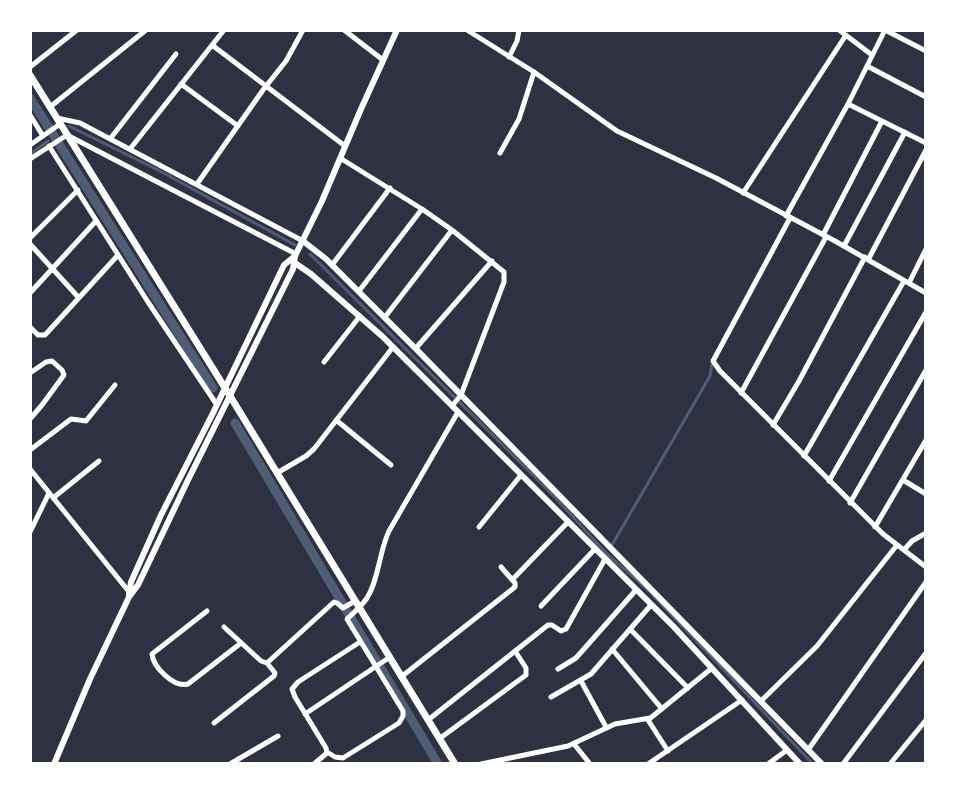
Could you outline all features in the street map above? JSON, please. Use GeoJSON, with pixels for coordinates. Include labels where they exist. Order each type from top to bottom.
{"type":"FeatureCollection","features":[{"type":"Feature","properties":{"kind":"main road"},"geometry":{"type":"LineString","coordinates":[[30,75],[277,473],[349,605],[360,608],[381,663],[402,677],[455,764]]}},
{"type":"Feature","properties":{"kind":"street"},"geometry":{"type":"LineString","coordinates":[[30,67],[77,30]]}},
{"type":"Feature","properties":{"kind":"street"},"geometry":{"type":"LineString","coordinates":[[50,107],[146,30]]}},
{"type":"Feature","properties":{"kind":"street"},"geometry":{"type":"LineString","coordinates":[[130,149],[224,30]]}},
{"type":"Feature","properties":{"kind":"street"},"geometry":{"type":"LineString","coordinates":[[197,184],[286,61],[303,30]]}},
{"type":"Feature","properties":{"kind":"street"},"geometry":{"type":"LineString","coordinates":[[344,30],[383,60]]}},
{"type":"Feature","properties":{"kind":"street"},"geometry":{"type":"LineString","coordinates":[[129,595],[138,585],[275,307],[398,30]]}},
{"type":"Feature","properties":{"kind":"street"},"geometry":{"type":"LineString","coordinates":[[468,30],[534,72],[617,131],[674,157],[743,193],[844,246],[926,293]]}},
{"type":"Feature","properties":{"kind":"street"},"geometry":{"type":"LineString","coordinates":[[509,57],[517,41],[519,30]]}},
{"type":"Feature","properties":{"kind":"street"},"geometry":{"type":"LineString","coordinates":[[839,30],[872,55]]}},
{"type":"Feature","properties":{"kind":"street"},"geometry":{"type":"LineString","coordinates":[[926,51],[885,30],[713,359],[715,365],[741,393],[850,503],[875,527],[926,567]]}},
{"type":"Feature","properties":{"kind":"street"},"geometry":{"type":"LineString","coordinates":[[743,193],[846,35]]}},
{"type":"Feature","properties":{"kind":"street"},"geometry":{"type":"LineString","coordinates":[[212,45],[345,146]]}},
{"type":"Feature","properties":{"kind":"street"},"geometry":{"type":"LineString","coordinates":[[110,138],[176,54]]}},
{"type":"Feature","properties":{"kind":"street"},"geometry":{"type":"LineString","coordinates":[[867,66],[926,97]]}},
{"type":"Feature","properties":{"kind":"street"},"geometry":{"type":"LineString","coordinates":[[500,153],[519,119],[534,72]]}},
{"type":"Feature","properties":{"kind":"street"},"geometry":{"type":"LineString","coordinates":[[181,84],[238,126]]}},
{"type":"Feature","properties":{"kind":"street"},"geometry":{"type":"LineString","coordinates":[[848,104],[926,142]]}},
{"type":"Feature","properties":{"kind":"street"},"geometry":{"type":"LineString","coordinates":[[30,115],[47,133]]}},
{"type":"Feature","properties":{"kind":"street"},"geometry":{"type":"LineString","coordinates":[[30,145],[47,133],[58,121],[80,123],[303,241],[332,265],[416,348],[457,400]]}},
{"type":"Feature","properties":{"kind":"street"},"geometry":{"type":"LineString","coordinates":[[741,393],[825,236],[882,121]]}},
{"type":"Feature","properties":{"kind":"street"},"geometry":{"type":"LineString","coordinates":[[844,246],[905,132]]}},
{"type":"Feature","properties":{"kind":"street"},"geometry":{"type":"LineString","coordinates":[[30,159],[67,135],[296,258],[393,347],[457,400],[822,764]]}},
{"type":"Feature","properties":{"kind":"street"},"geometry":{"type":"LineString","coordinates":[[51,145],[96,221],[217,405]]}},
{"type":"Feature","properties":{"kind":"street"},"geometry":{"type":"LineString","coordinates":[[773,425],[800,381],[926,150]]}},
{"type":"Feature","properties":{"kind":"street"},"geometry":{"type":"LineString","coordinates":[[340,158],[422,209],[504,272],[504,282],[457,400],[458,412],[389,531],[373,586],[360,608],[348,620],[360,642],[381,663],[403,711],[402,719],[343,758],[335,757],[327,752],[305,714],[293,693],[294,686],[360,642]]}},
{"type":"Feature","properties":{"kind":"street"},"geometry":{"type":"LineString","coordinates":[[332,265],[390,188]]}},
{"type":"Feature","properties":{"kind":"street"},"geometry":{"type":"LineString","coordinates":[[30,238],[78,190]]}},
{"type":"Feature","properties":{"kind":"street"},"geometry":{"type":"LineString","coordinates":[[359,291],[422,209]]}},
{"type":"Feature","properties":{"kind":"street"},"geometry":{"type":"LineString","coordinates":[[30,293],[96,221]]}},
{"type":"Feature","properties":{"kind":"street"},"geometry":{"type":"LineString","coordinates":[[385,317],[452,230]]}},
{"type":"Feature","properties":{"kind":"street"},"geometry":{"type":"LineString","coordinates":[[30,244],[79,298]]}},
{"type":"Feature","properties":{"kind":"street"},"geometry":{"type":"LineString","coordinates":[[804,456],[926,249]]}},
{"type":"Feature","properties":{"kind":"street"},"geometry":{"type":"LineString","coordinates":[[30,327],[39,335],[45,335],[118,255]]}},
{"type":"Feature","properties":{"kind":"street"},"geometry":{"type":"LineString","coordinates":[[54,764],[129,595],[131,582],[161,515],[225,389],[284,265],[296,258]]}},
{"type":"Feature","properties":{"kind":"street"},"geometry":{"type":"LineString","coordinates":[[416,348],[492,261]]}},
{"type":"Feature","properties":{"kind":"street"},"geometry":{"type":"LineString","coordinates":[[829,481],[926,312]]}},
{"type":"Feature","properties":{"kind":"street"},"geometry":{"type":"LineString","coordinates":[[324,362],[360,316]]}},
{"type":"Feature","properties":{"kind":"street"},"geometry":{"type":"LineString","coordinates":[[277,473],[306,456],[393,347]]}},
{"type":"Feature","properties":{"kind":"street"},"geometry":{"type":"LineString","coordinates":[[30,373],[46,362],[52,361],[64,375],[30,419]]}},
{"type":"Feature","properties":{"kind":"street"},"geometry":{"type":"LineString","coordinates":[[850,503],[926,370]]}},
{"type":"Feature","properties":{"kind":"street"},"geometry":{"type":"LineString","coordinates":[[30,450],[71,419],[86,421],[115,385]]}},
{"type":"Feature","properties":{"kind":"street"},"geometry":{"type":"LineString","coordinates":[[458,412],[651,605],[800,764]]}},
{"type":"Feature","properties":{"kind":"street"},"geometry":{"type":"LineString","coordinates":[[336,420],[391,465]]}},
{"type":"Feature","properties":{"kind":"street"},"geometry":{"type":"LineString","coordinates":[[875,527],[926,440]]}},
{"type":"Feature","properties":{"kind":"street"},"geometry":{"type":"LineString","coordinates":[[30,532],[51,495],[99,461]]}},
{"type":"Feature","properties":{"kind":"street"},"geometry":{"type":"LineString","coordinates":[[30,469],[129,595]]}},
{"type":"Feature","properties":{"kind":"street"},"geometry":{"type":"LineString","coordinates":[[478,527],[521,475]]}},
{"type":"Feature","properties":{"kind":"street"},"geometry":{"type":"LineString","coordinates":[[903,480],[926,494]]}},
{"type":"Feature","properties":{"kind":"street"},"geometry":{"type":"LineString","coordinates":[[512,580],[568,522]]}},
{"type":"Feature","properties":{"kind":"street"},"geometry":{"type":"LineString","coordinates":[[904,550],[926,533]]}},
{"type":"Feature","properties":{"kind":"street"},"geometry":{"type":"LineString","coordinates":[[761,701],[817,646],[897,545]]}},
{"type":"Feature","properties":{"kind":"street"},"geometry":{"type":"LineString","coordinates":[[541,606],[595,549]]}},
{"type":"Feature","properties":{"kind":"street"},"geometry":{"type":"LineString","coordinates":[[428,720],[548,625],[561,631],[566,629],[605,559]]}},
{"type":"Feature","properties":{"kind":"street"},"geometry":{"type":"LineString","coordinates":[[402,677],[514,587],[515,583],[501,567]]}},
{"type":"Feature","properties":{"kind":"street"},"geometry":{"type":"LineString","coordinates":[[808,750],[926,582]]}},
{"type":"Feature","properties":{"kind":"street"},"geometry":{"type":"LineString","coordinates":[[558,669],[582,652],[636,590]]}},
{"type":"Feature","properties":{"kind":"street"},"geometry":{"type":"LineString","coordinates":[[267,663],[334,602],[349,605]]}},
{"type":"Feature","properties":{"kind":"street"},"geometry":{"type":"LineString","coordinates":[[551,697],[591,674],[651,605]]}},
{"type":"Feature","properties":{"kind":"street"},"geometry":{"type":"LineString","coordinates":[[207,611],[152,654],[154,662],[175,682],[188,684],[241,643]]}},
{"type":"Feature","properties":{"kind":"street"},"geometry":{"type":"LineString","coordinates":[[214,723],[275,673],[267,663],[261,661],[224,627]]}},
{"type":"Feature","properties":{"kind":"street"},"geometry":{"type":"LineString","coordinates":[[630,629],[688,688]]}},
{"type":"Feature","properties":{"kind":"street"},"geometry":{"type":"LineString","coordinates":[[612,649],[662,709]]}},
{"type":"Feature","properties":{"kind":"street"},"geometry":{"type":"LineString","coordinates":[[439,739],[526,675],[526,668],[515,651]]}},
{"type":"Feature","properties":{"kind":"street"},"geometry":{"type":"LineString","coordinates":[[843,764],[926,653]]}},
{"type":"Feature","properties":{"kind":"street"},"geometry":{"type":"LineString","coordinates":[[305,714],[381,663]]}},
{"type":"Feature","properties":{"kind":"street"},"geometry":{"type":"LineString","coordinates":[[481,764],[573,744],[606,727],[650,718],[712,668]]}},
{"type":"Feature","properties":{"kind":"street"},"geometry":{"type":"LineString","coordinates":[[581,681],[606,727]]}},
{"type":"Feature","properties":{"kind":"street"},"geometry":{"type":"LineString","coordinates":[[648,764],[742,700]]}},
{"type":"Feature","properties":{"kind":"street"},"geometry":{"type":"LineString","coordinates":[[650,718],[649,723],[668,751]]}},
{"type":"Feature","properties":{"kind":"street"},"geometry":{"type":"LineString","coordinates":[[890,764],[926,720]]}},
{"type":"Feature","properties":{"kind":"street"},"geometry":{"type":"LineString","coordinates":[[230,764],[278,736]]}},
{"type":"Feature","properties":{"kind":"street"},"geometry":{"type":"LineString","coordinates":[[573,744],[590,764]]}},
{"type":"Feature","properties":{"kind":"street"},"geometry":{"type":"LineString","coordinates":[[768,764],[787,750]]}},
{"type":"Feature","properties":{"kind":"street"},"geometry":{"type":"LineString","coordinates":[[315,764],[327,752]]}},
{"type":"Feature","properties":{"kind":"waterway"},"geometry":{"type":"LineString","coordinates":[[30,98],[213,388]]}},
{"type":"Feature","properties":{"kind":"waterway"},"geometry":{"type":"LineString","coordinates":[[69,126],[158,170],[295,245]]}},
{"type":"Feature","properties":{"kind":"waterway"},"geometry":{"type":"LineString","coordinates":[[30,154],[48,141]]}},
{"type":"Feature","properties":{"kind":"waterway"},"geometry":{"type":"LineString","coordinates":[[310,254],[548,490],[607,554],[647,589],[813,764]]}},
{"type":"Feature","properties":{"kind":"waterway"},"geometry":{"type":"LineString","coordinates":[[612,545],[710,376],[712,364]]}},
{"type":"Feature","properties":{"kind":"waterway"},"geometry":{"type":"LineString","coordinates":[[235,423],[438,764]]}}]}
